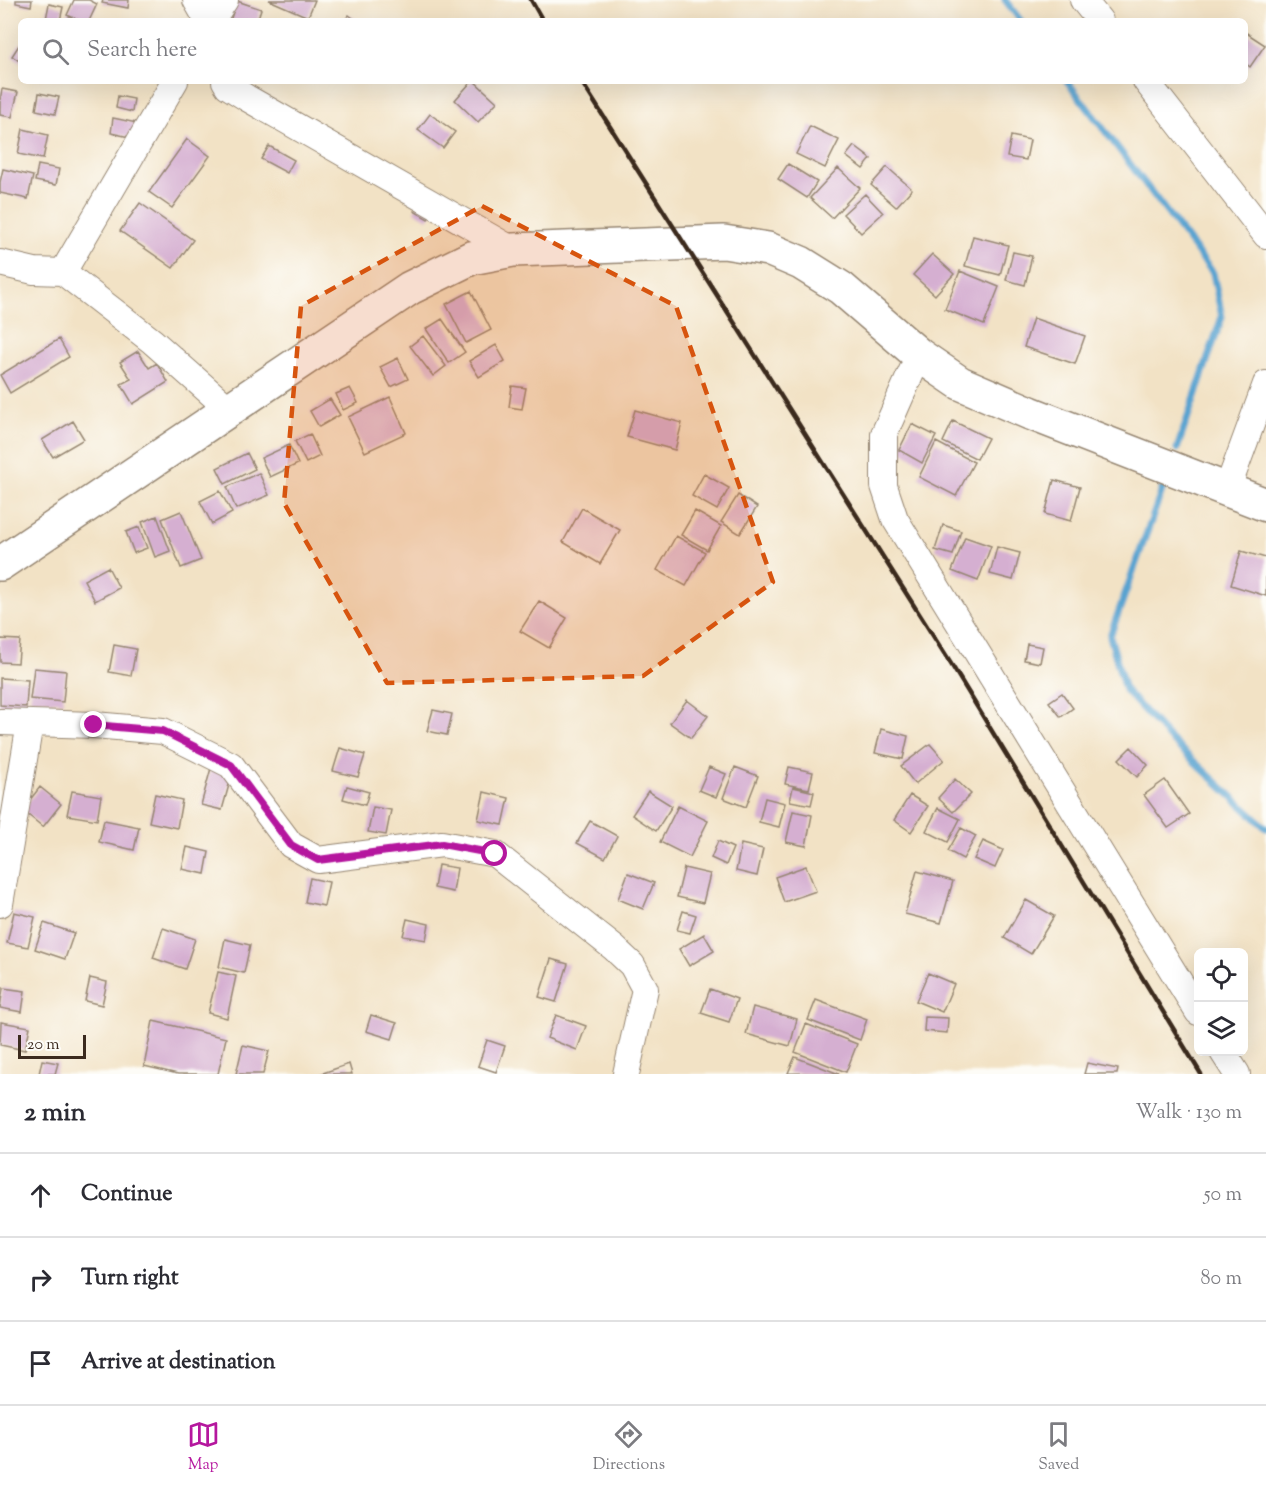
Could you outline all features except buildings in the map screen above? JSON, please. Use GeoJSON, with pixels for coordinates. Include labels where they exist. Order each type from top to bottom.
{"type":"FeatureCollection","features":[{"type":"Feature","properties":{"kind":"highway"},"geometry":{"type":"LineString","coordinates":[[0,564],[410,288],[471,258],[513,250],[724,242],[768,249],[801,264],[841,288],[919,356],[960,382],[1030,413],[1266,505]]}},
{"type":"Feature","properties":{"kind":"street"},"geometry":{"type":"LineString","coordinates":[[196,0],[208,18]]}},
{"type":"Feature","properties":{"kind":"street"},"geometry":{"type":"LineString","coordinates":[[212,18],[225,0]]}},
{"type":"Feature","properties":{"kind":"street"},"geometry":{"type":"LineString","coordinates":[[1083,0],[1098,18]]}},
{"type":"Feature","properties":{"kind":"street"},"geometry":{"type":"LineString","coordinates":[[63,272],[173,84]]}},
{"type":"Feature","properties":{"kind":"street"},"geometry":{"type":"LineString","coordinates":[[227,84],[247,98],[513,250]]}},
{"type":"Feature","properties":{"kind":"street"},"geometry":{"type":"LineString","coordinates":[[1148,84],[1266,235]]}},
{"type":"Feature","properties":{"kind":"street"},"geometry":{"type":"LineString","coordinates":[[0,263],[33,271],[63,272],[152,341],[230,410]]}},
{"type":"Feature","properties":{"kind":"street"},"geometry":{"type":"LineString","coordinates":[[919,356],[884,434],[884,486],[895,519],[1194,1005]]}},
{"type":"Feature","properties":{"kind":"street"},"geometry":{"type":"LineString","coordinates":[[1227,490],[1266,384]]}},
{"type":"Feature","properties":{"kind":"street"},"geometry":{"type":"LineString","coordinates":[[0,722],[94,725],[163,731],[231,765],[291,845],[318,860],[442,844],[495,854],[614,948],[632,965],[645,989],[626,1074]]}},
{"type":"Feature","properties":{"kind":"street"},"geometry":{"type":"LineString","coordinates":[[0,904],[30,723]]}},
{"type":"Feature","properties":{"kind":"street"},"geometry":{"type":"LineString","coordinates":[[1226,1056],[1237,1074]]}},
{"type":"Feature","properties":{"kind":"highlighted area"},"geometry":{"type":"Polygon","coordinates":[[[482,206],[676,306],[773,582],[643,676],[387,683],[284,503],[301,306],[482,206]]]}},
{"type":"Feature","properties":{"kind":"waterway"},"geometry":{"type":"LineString","coordinates":[[1005,0],[1019,18]]}},
{"type":"Feature","properties":{"kind":"waterway"},"geometry":{"type":"LineString","coordinates":[[1069,84],[1213,273],[1222,317],[1177,449]]}},
{"type":"Feature","properties":{"kind":"waterway"},"geometry":{"type":"LineString","coordinates":[[1166,479],[1110,636],[1125,690],[1171,740],[1266,828]]}},
{"type":"Feature","properties":{"kind":"railway"},"geometry":{"type":"LineString","coordinates":[[531,0],[541,18]]}},
{"type":"Feature","properties":{"kind":"railway"},"geometry":{"type":"LineString","coordinates":[[583,84],[951,664],[1201,1074]]}},
{"type":"Feature","properties":{"kind":"route"},"geometry":{"type":"LineString","coordinates":[[94,725],[163,731],[231,765],[291,845],[318,860],[442,844],[495,854]]}}]}
